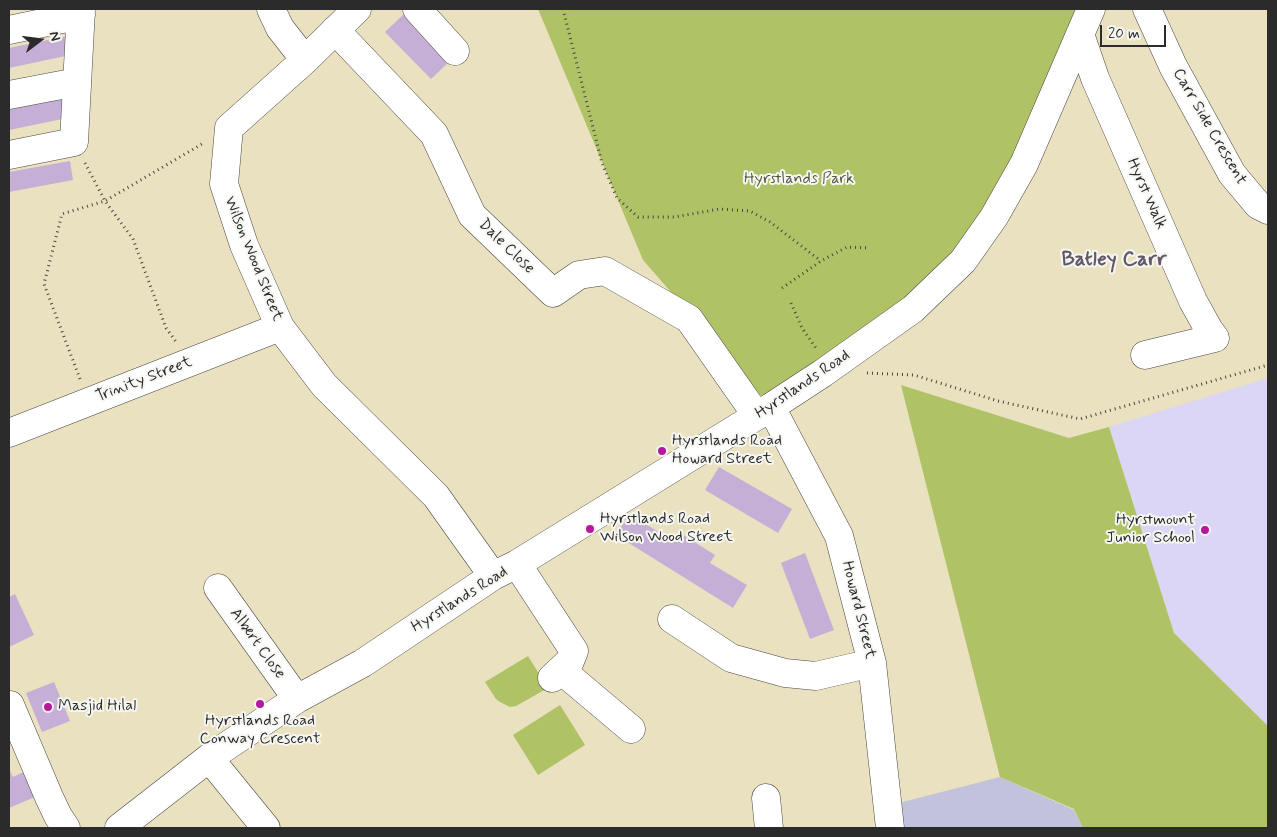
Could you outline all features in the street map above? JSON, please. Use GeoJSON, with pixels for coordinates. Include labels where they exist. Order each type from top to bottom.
{"type":"FeatureCollection","features":[{"type":"Feature","properties":{"kind":"street"},"geometry":{"type":"LineString","coordinates":[[271,9],[280,28],[305,60]]}},
{"type":"Feature","properties":{"kind":"street"},"geometry":{"type":"LineString","coordinates":[[229,128],[305,60],[357,9]]}},
{"type":"Feature","properties":{"kind":"street"},"geometry":{"type":"LineString","coordinates":[[417,9],[455,51]]}},
{"type":"Feature","properties":{"kind":"street","name":"Hyrstlands Road"},"geometry":{"type":"LineString","coordinates":[[119,828],[209,758],[297,699],[363,663],[493,576],[517,564],[764,411],[913,310],[963,261],[994,217],[1024,164],[1091,9]]}},
{"type":"Feature","properties":{"kind":"street","name":"Carr Side Crescent"},"geometry":{"type":"LineString","coordinates":[[1147,9],[1173,66],[1232,174],[1258,205],[1268,210]]}},
{"type":"Feature","properties":{"kind":"street"},"geometry":{"type":"LineString","coordinates":[[9,30],[81,12],[74,142],[9,155]]}},
{"type":"Feature","properties":{"kind":"street","name":"Dale Close"},"geometry":{"type":"LineString","coordinates":[[335,30],[434,134],[472,215],[553,293],[579,275],[605,271],[689,319]]}},
{"type":"Feature","properties":{"kind":"street","name":"Hyrst Walk"},"geometry":{"type":"LineString","coordinates":[[1080,34],[1095,78],[1193,301],[1215,338],[1145,355]]}},
{"type":"Feature","properties":{"kind":"street"},"geometry":{"type":"LineString","coordinates":[[9,95],[77,82]]}},
{"type":"Feature","properties":{"kind":"street","name":"Wilson Wood Street"},"geometry":{"type":"LineString","coordinates":[[229,128],[224,184],[244,245],[280,327],[324,385],[436,496],[493,576]]}},
{"type":"Feature","properties":{"kind":"street","name":"Howard Street"},"geometry":{"type":"LineString","coordinates":[[689,319],[764,411],[839,536],[872,663],[890,828]]}},
{"type":"Feature","properties":{"kind":"street","name":"Trinity Street"},"geometry":{"type":"LineString","coordinates":[[9,433],[280,327]]}},
{"type":"Feature","properties":{"kind":"street"},"geometry":{"type":"LineString","coordinates":[[517,564],[574,651],[570,661],[556,674],[631,729]]}},
{"type":"Feature","properties":{"kind":"street","name":"Albert Close"},"geometry":{"type":"LineString","coordinates":[[218,588],[297,699]]}},
{"type":"Feature","properties":{"kind":"street"},"geometry":{"type":"LineString","coordinates":[[672,619],[731,658],[785,673],[816,676],[872,663]]}},
{"type":"Feature","properties":{"kind":"street"},"geometry":{"type":"LineString","coordinates":[[10,705],[52,804],[66,828]]}},
{"type":"Feature","properties":{"kind":"street"},"geometry":{"type":"LineString","coordinates":[[209,758],[266,828]]}},
{"type":"Feature","properties":{"kind":"street"},"geometry":{"type":"LineString","coordinates":[[766,798],[769,828]]}},
{"type":"Feature","properties":{"kind":"path"},"geometry":{"type":"LineString","coordinates":[[563,9],[602,163],[617,198],[638,217],[675,217],[719,209],[750,211],[770,222],[821,261]]}},
{"type":"Feature","properties":{"kind":"path"},"geometry":{"type":"LineString","coordinates":[[88,401],[44,284],[62,214],[105,201],[229,128]]}},
{"type":"Feature","properties":{"kind":"path"},"geometry":{"type":"LineString","coordinates":[[74,142],[105,201],[133,239],[166,328],[190,361]]}},
{"type":"Feature","properties":{"kind":"path"},"geometry":{"type":"LineString","coordinates":[[782,288],[821,261],[847,247],[869,248]]}},
{"type":"Feature","properties":{"kind":"path"},"geometry":{"type":"LineString","coordinates":[[791,303],[802,328],[830,368]]}},
{"type":"Feature","properties":{"kind":"path"},"geometry":{"type":"LineString","coordinates":[[866,372],[914,375],[998,401],[1080,419],[1268,365]]}},
{"type":"Feature","properties":{"kind":"shaded area","name":"Hyrstmount Junior School"},"geometry":{"type":"Polygon","coordinates":[[[1268,378],[1268,726],[1174,633],[1109,427],[1268,378]]]}},
{"type":"Feature","properties":{"kind":"shaded area"},"geometry":{"type":"Polygon","coordinates":[[[1000,777],[1074,810],[1083,828],[904,828],[899,803],[1000,777]]]}},
{"type":"Feature","properties":{"kind":"green space","name":"Hyrstlands Park"},"geometry":{"type":"Polygon","coordinates":[[[538,9],[1091,9],[963,261],[771,407],[643,260],[538,9]]]}},
{"type":"Feature","properties":{"kind":"green space"},"geometry":{"type":"Polygon","coordinates":[[[901,385],[1069,438],[1109,427],[1174,633],[1268,726],[1268,828],[1083,828],[1074,809],[1000,777],[901,385]]]}},
{"type":"Feature","properties":{"kind":"green space"},"geometry":{"type":"Polygon","coordinates":[[[528,656],[548,688],[516,706],[510,707],[496,699],[485,682],[528,656]]]}},
{"type":"Feature","properties":{"kind":"green space"},"geometry":{"type":"Polygon","coordinates":[[[560,705],[585,745],[538,775],[513,735],[560,705]]]}},
{"type":"Feature","properties":{"kind":"building"},"geometry":{"type":"Polygon","coordinates":[[[404,14],[450,61],[431,79],[385,32],[404,14]]]}},
{"type":"Feature","properties":{"kind":"building"},"geometry":{"type":"Polygon","coordinates":[[[72,35],[75,54],[9,68],[9,48],[72,35]]]}},
{"type":"Feature","properties":{"kind":"building"},"geometry":{"type":"Polygon","coordinates":[[[68,97],[72,117],[9,130],[9,109],[68,97]]]}},
{"type":"Feature","properties":{"kind":"building"},"geometry":{"type":"Polygon","coordinates":[[[70,161],[73,180],[9,192],[9,172],[70,161]]]}},
{"type":"Feature","properties":{"kind":"building"},"geometry":{"type":"Polygon","coordinates":[[[719,467],[792,509],[778,533],[705,490],[719,467]]]}},
{"type":"Feature","properties":{"kind":"building"},"geometry":{"type":"Polygon","coordinates":[[[629,514],[675,542],[680,533],[715,555],[710,563],[747,585],[733,608],[616,535],[629,514]]]}},
{"type":"Feature","properties":{"kind":"building"},"geometry":{"type":"Polygon","coordinates":[[[805,553],[834,630],[810,639],[781,563],[805,553]]]}},
{"type":"Feature","properties":{"kind":"building"},"geometry":{"type":"Polygon","coordinates":[[[15,594],[34,635],[9,647],[9,597],[15,594]]]}},
{"type":"Feature","properties":{"kind":"building","name":"Masjid Hilal"},"geometry":{"type":"Polygon","coordinates":[[[54,682],[70,721],[42,732],[26,693],[54,682]]]}},
{"type":"Feature","properties":{"kind":"building"},"geometry":{"type":"Polygon","coordinates":[[[32,768],[42,794],[9,808],[9,769],[13,777],[32,768]]]}},
{"type":"Feature","properties":{"kind":"place","name":"Hyrstlands Road Howard Street"},"geometry":{"type":"Point","coordinates":[662,451]}},
{"type":"Feature","properties":{"kind":"place","name":"Hyrstlands Road Wilson Wood Street"},"geometry":{"type":"Point","coordinates":[590,529]}},
{"type":"Feature","properties":{"kind":"place","name":"Hyrstmount Junior School"},"geometry":{"type":"Point","coordinates":[1205,530]}},
{"type":"Feature","properties":{"kind":"place","name":"Hyrstlands Road Conway Crescent"},"geometry":{"type":"Point","coordinates":[260,704]}},
{"type":"Feature","properties":{"kind":"place","name":"Masjid Hilal"},"geometry":{"type":"Point","coordinates":[48,707]}},
{"type":"Feature","properties":{"kind":"district","name":"Batley Carr"},"geometry":{"type":"Point","coordinates":[1114,261]}}]}
